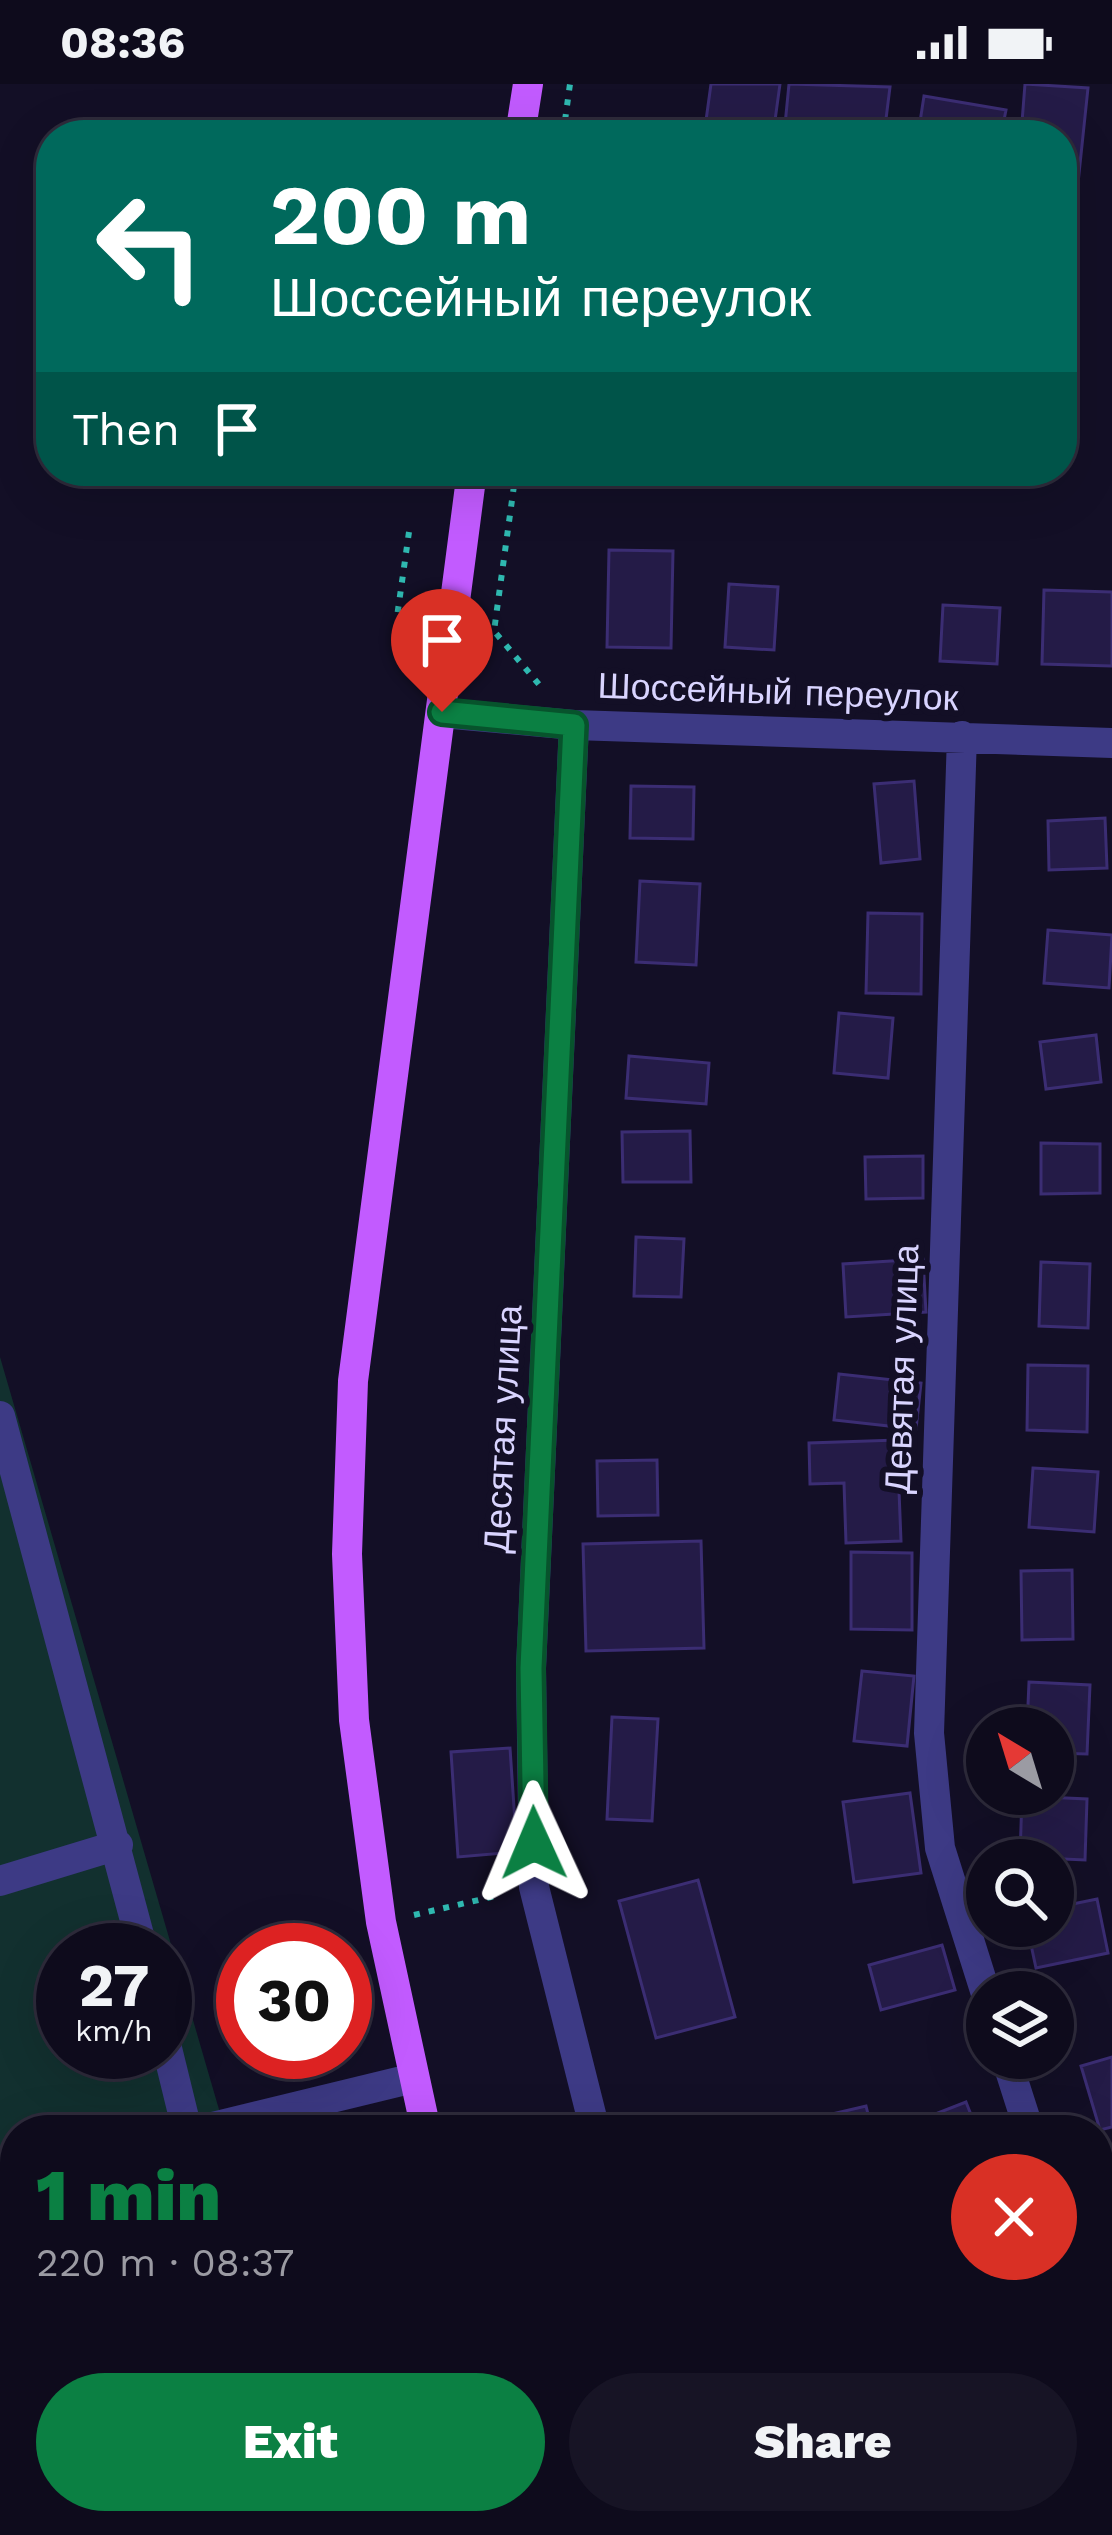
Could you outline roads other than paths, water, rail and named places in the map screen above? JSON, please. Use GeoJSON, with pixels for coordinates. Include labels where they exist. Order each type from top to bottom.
{"type":"FeatureCollection","features":[{"type":"Feature","properties":{"kind":"main road"},"geometry":{"type":"LineString","coordinates":[[522,120],[528,84]]}},
{"type":"Feature","properties":{"kind":"main road"},"geometry":{"type":"LineString","coordinates":[[423,2115],[381,1922],[354,1720],[346,1554],[353,1381],[470,486]]}},
{"type":"Feature","properties":{"kind":"street","name":"Шоссейный переулок"},"geometry":{"type":"LineString","coordinates":[[442,712],[574,725],[1112,743]]}},
{"type":"Feature","properties":{"kind":"street","name":"Десятая улица"},"geometry":{"type":"LineString","coordinates":[[574,725],[531,1668],[534,1887],[592,2115]]}},
{"type":"Feature","properties":{"kind":"street","name":"Девятая улица"},"geometry":{"type":"LineString","coordinates":[[962,736],[928,1733],[940,1848],[979,1971]]}},
{"type":"Feature","properties":{"kind":"street"},"geometry":{"type":"LineString","coordinates":[[0,1417],[13,1515],[118,1845],[137,1923]]}},
{"type":"Feature","properties":{"kind":"street"},"geometry":{"type":"LineString","coordinates":[[0,1881],[118,1845]]}},
{"type":"Feature","properties":{"kind":"street"},"geometry":{"type":"LineString","coordinates":[[262,2115],[414,2078]]}},
{"type":"Feature","properties":{"kind":"street"},"geometry":{"type":"LineString","coordinates":[[175,2079],[183,2115]]}},
{"type":"Feature","properties":{"kind":"street"},"geometry":{"type":"LineString","coordinates":[[1013,2079],[1024,2115]]}}]}
